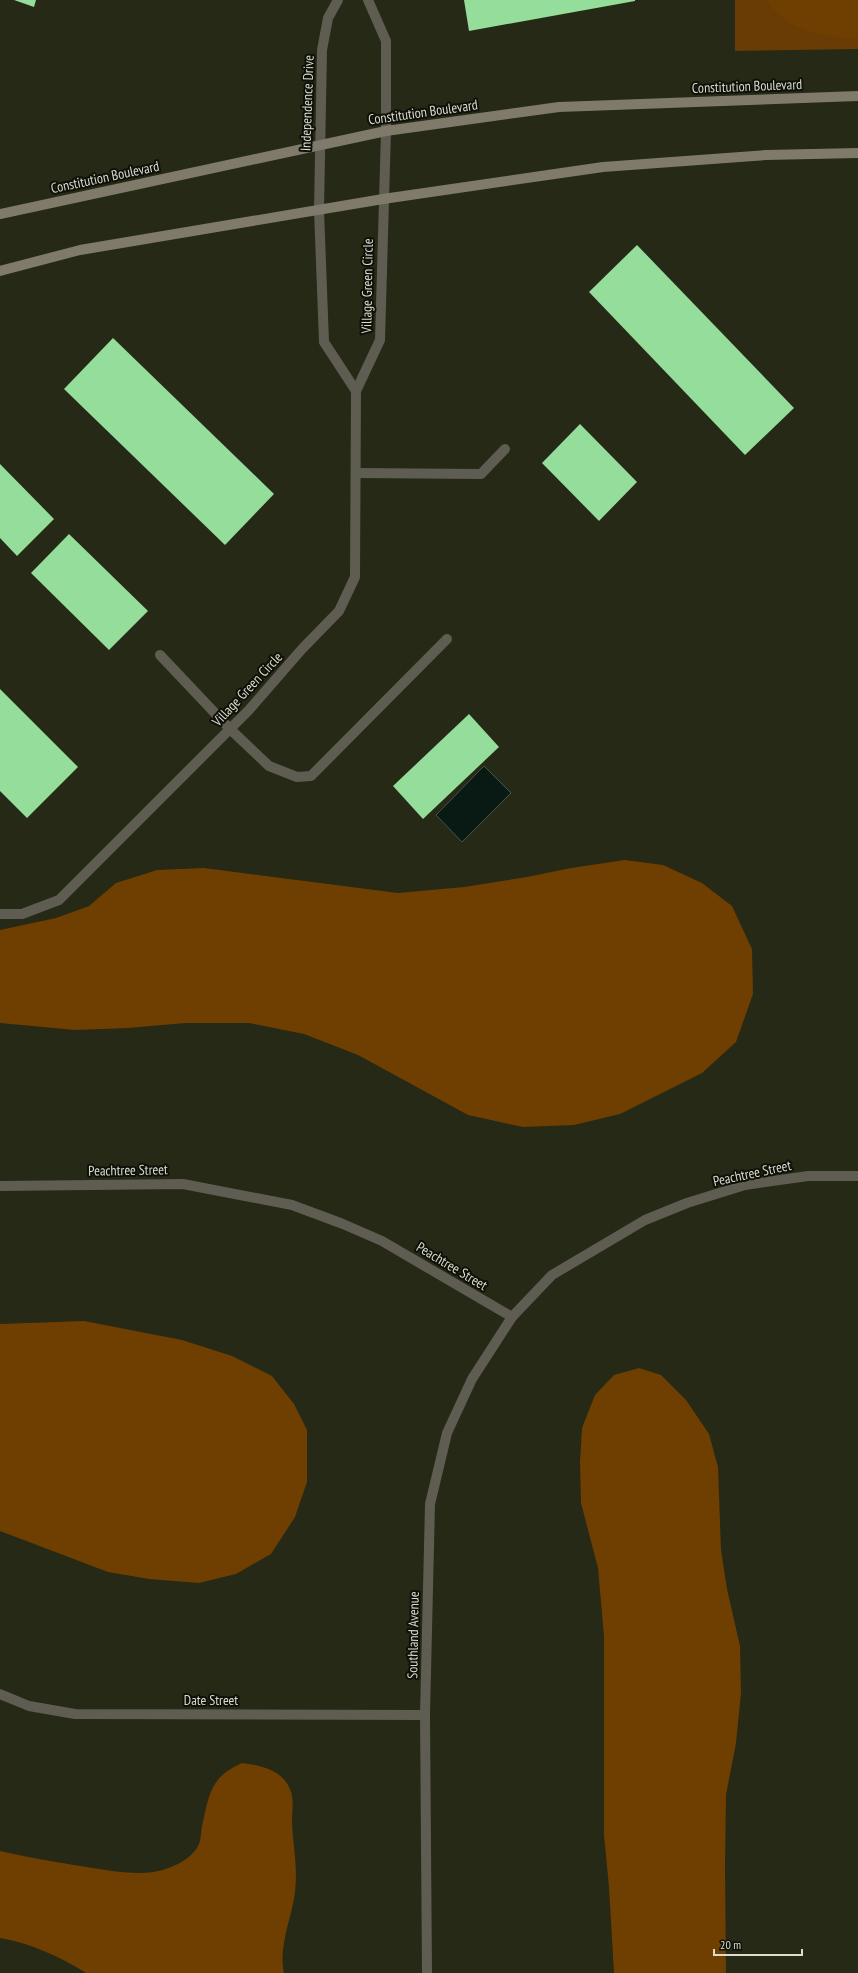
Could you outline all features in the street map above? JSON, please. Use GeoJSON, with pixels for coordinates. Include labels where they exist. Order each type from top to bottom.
{"type":"FeatureCollection","features":[{"type":"Feature","properties":{"kind":"street","name":"Independence Drive"},"geometry":{"type":"LineString","coordinates":[[318,210],[322,50],[328,18],[338,0]]}},
{"type":"Feature","properties":{"kind":"street"},"geometry":{"type":"LineString","coordinates":[[368,0],[386,41],[386,131],[383,200]]}},
{"type":"Feature","properties":{"kind":"street","name":"Constitution Boulevard"},"geometry":{"type":"LineString","coordinates":[[0,214],[386,131],[559,107],[858,96]]}},
{"type":"Feature","properties":{"kind":"street"},"geometry":{"type":"LineString","coordinates":[[0,271],[80,250],[318,210],[603,167],[766,155],[858,153]]}},
{"type":"Feature","properties":{"kind":"street","name":"Village Green Circle"},"geometry":{"type":"LineString","coordinates":[[0,914],[22,914],[59,900],[230,729],[340,611],[355,577],[356,391],[380,340],[383,200]]}},
{"type":"Feature","properties":{"kind":"street"},"geometry":{"type":"LineString","coordinates":[[318,210],[324,342],[356,391]]}},
{"type":"Feature","properties":{"kind":"street"},"geometry":{"type":"LineString","coordinates":[[356,473],[481,474],[505,449]]}},
{"type":"Feature","properties":{"kind":"street"},"geometry":{"type":"LineString","coordinates":[[160,655],[230,729],[269,766],[297,777],[311,776],[447,639]]}},
{"type":"Feature","properties":{"kind":"street","name":"Peachtree Street"},"geometry":{"type":"LineString","coordinates":[[0,1186],[183,1184],[292,1205],[343,1224],[382,1241],[512,1317],[552,1275],[645,1220],[687,1203],[745,1185],[808,1176],[858,1176]]}},
{"type":"Feature","properties":{"kind":"street","name":"Southland Avenue"},"geometry":{"type":"LineString","coordinates":[[427,1973],[425,1715],[430,1504],[447,1433],[472,1379],[512,1317]]}},
{"type":"Feature","properties":{"kind":"street","name":"Date Street"},"geometry":{"type":"LineString","coordinates":[[0,1694],[29,1706],[75,1714],[425,1715]]}},
{"type":"Feature","properties":{"kind":"shaded area"},"geometry":{"type":"Polygon","coordinates":[[[735,0],[858,0],[858,49],[735,51],[735,0]]]}},
{"type":"Feature","properties":{"kind":"shaded area"},"geometry":{"type":"Polygon","coordinates":[[[767,0],[858,0],[858,39],[833,37],[806,30],[794,25],[783,19],[767,0]]]}},
{"type":"Feature","properties":{"kind":"shaded area"},"geometry":{"type":"Polygon","coordinates":[[[484,766],[511,793],[462,842],[436,815],[484,766]]]}},
{"type":"Feature","properties":{"kind":"shaded area"},"geometry":{"type":"Polygon","coordinates":[[[625,860],[663,865],[702,883],[732,906],[752,949],[753,994],[736,1042],[702,1073],[620,1114],[574,1125],[523,1127],[468,1115],[358,1055],[304,1034],[249,1023],[186,1023],[128,1028],[75,1030],[0,1023],[0,930],[56,918],[89,906],[116,883],[157,870],[204,868],[398,893],[464,887],[625,860]]]}},
{"type":"Feature","properties":{"kind":"shaded area"},"geometry":{"type":"Polygon","coordinates":[[[84,1321],[182,1340],[232,1356],[272,1376],[294,1404],[307,1430],[307,1482],[295,1517],[271,1554],[236,1574],[199,1583],[149,1579],[108,1572],[0,1531],[0,1324],[84,1321]]]}},
{"type":"Feature","properties":{"kind":"shaded area"},"geometry":{"type":"Polygon","coordinates":[[[639,1368],[661,1375],[686,1400],[709,1434],[718,1467],[721,1550],[727,1589],[740,1646],[741,1693],[736,1743],[726,1795],[726,1973],[614,1973],[609,1887],[604,1835],[604,1636],[598,1568],[581,1503],[580,1462],[582,1428],[595,1395],[614,1375],[639,1368]]]}},
{"type":"Feature","properties":{"kind":"shaded area"},"geometry":{"type":"Polygon","coordinates":[[[242,1763],[257,1765],[278,1774],[288,1785],[292,1796],[296,1883],[284,1942],[284,1973],[86,1973],[45,1951],[23,1943],[0,1938],[0,1851],[124,1872],[146,1873],[167,1869],[180,1863],[196,1850],[200,1842],[209,1796],[213,1788],[223,1774],[242,1763]]]}},
{"type":"Feature","properties":{"kind":"building"},"geometry":{"type":"Polygon","coordinates":[[[14,0],[36,0],[34,7],[14,0]]]}},
{"type":"Feature","properties":{"kind":"building"},"geometry":{"type":"Polygon","coordinates":[[[464,0],[635,0],[635,1],[469,31],[464,0]]]}},
{"type":"Feature","properties":{"kind":"building"},"geometry":{"type":"Polygon","coordinates":[[[637,245],[794,408],[745,455],[589,292],[637,245]]]}},
{"type":"Feature","properties":{"kind":"building"},"geometry":{"type":"Polygon","coordinates":[[[113,338],[274,494],[225,545],[64,389],[113,338]]]}},
{"type":"Feature","properties":{"kind":"building"},"geometry":{"type":"Polygon","coordinates":[[[580,424],[637,482],[599,521],[542,463],[580,424]]]}},
{"type":"Feature","properties":{"kind":"building"},"geometry":{"type":"Polygon","coordinates":[[[0,464],[54,519],[17,556],[0,538],[0,464]]]}},
{"type":"Feature","properties":{"kind":"building"},"geometry":{"type":"Polygon","coordinates":[[[69,534],[148,611],[109,650],[31,573],[69,534]]]}},
{"type":"Feature","properties":{"kind":"building"},"geometry":{"type":"Polygon","coordinates":[[[0,689],[78,767],[27,818],[0,791],[0,689]]]}},
{"type":"Feature","properties":{"kind":"building"},"geometry":{"type":"Polygon","coordinates":[[[469,714],[499,747],[423,819],[393,786],[469,714]]]}}]}
